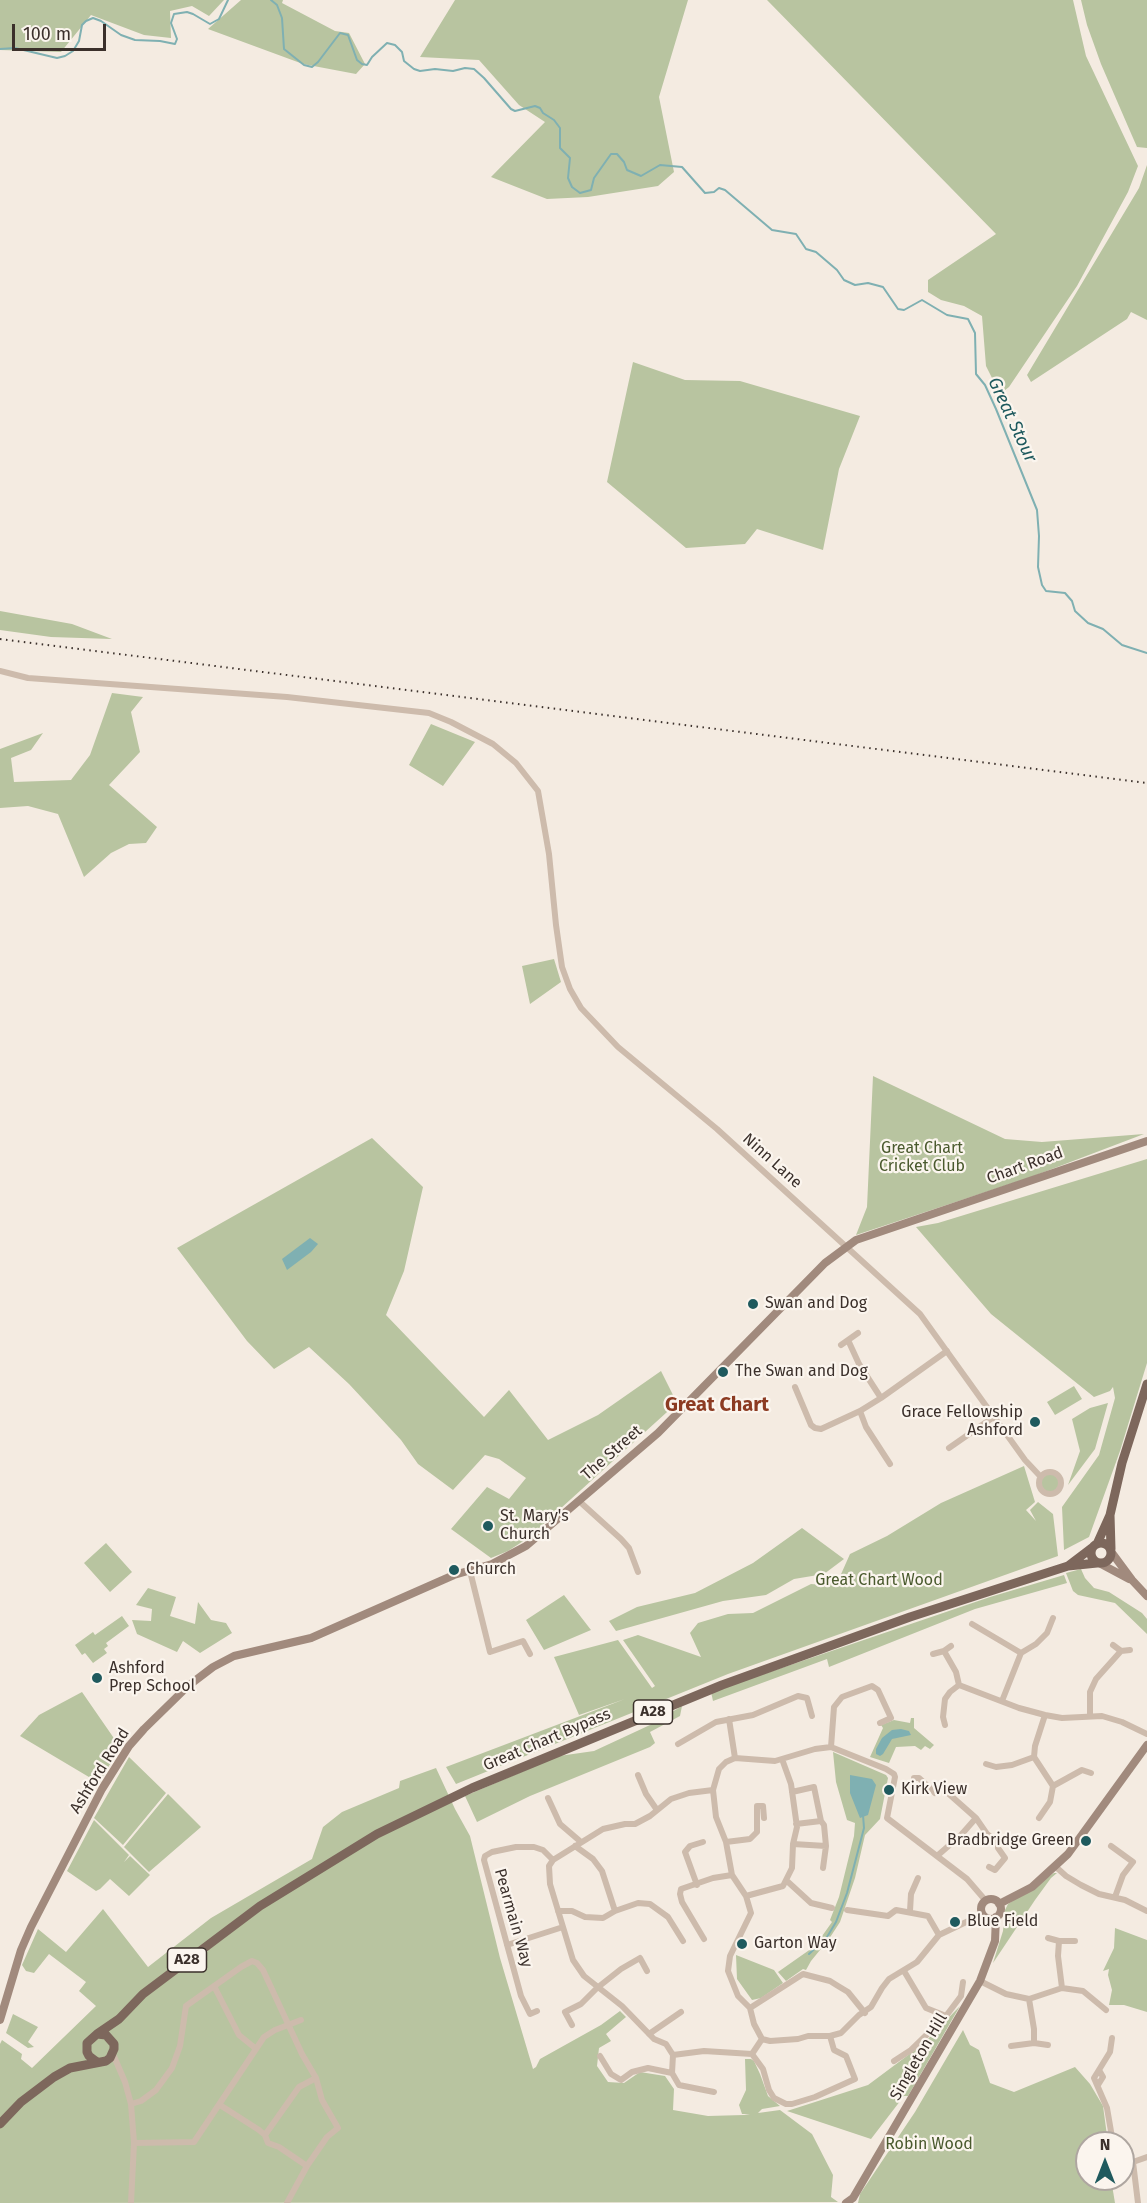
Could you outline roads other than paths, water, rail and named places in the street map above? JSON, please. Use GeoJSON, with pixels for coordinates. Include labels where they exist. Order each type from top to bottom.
{"type":"FeatureCollection","features":[{"type":"Feature","properties":{"kind":"main road","name":"Great Chart Bypass"},"geometry":{"type":"LineString","coordinates":[[1068,1566],[1095,1546],[1110,1515],[1122,1463],[1147,1384]]}},
{"type":"Feature","properties":{"kind":"main road","name":"Great Chart Bypass"},"geometry":{"type":"LineString","coordinates":[[1110,1515],[1111,1551]]}},
{"type":"Feature","properties":{"kind":"main road"},"geometry":{"type":"LineString","coordinates":[[1106,1544],[1111,1551],[1107,1562],[1099,1563],[1091,1556],[1095,1546],[1106,1544]]}},
{"type":"Feature","properties":{"kind":"main road","name":"Great Chart Bypass"},"geometry":{"type":"LineString","coordinates":[[97,2034],[119,2019],[143,1994],[260,1906],[377,1834],[462,1792],[722,1684],[910,1617],[1068,1566],[1099,1563]]}},
{"type":"Feature","properties":{"kind":"main road","name":"Great Chart Bypass"},"geometry":{"type":"LineString","coordinates":[[112,2040],[119,2019]]}},
{"type":"Feature","properties":{"kind":"main road"},"geometry":{"type":"LineString","coordinates":[[0,2124],[40,2086],[70,2068],[106,2061],[113,2054],[112,2040],[106,2035],[97,2034],[89,2039],[86,2047],[70,2068]]}},
{"type":"Feature","properties":{"kind":"main road"},"geometry":{"type":"LineString","coordinates":[[86,2047],[89,2056],[99,2062]]}},
{"type":"Feature","properties":{"kind":"street","name":"Ninn Lane"},"geometry":{"type":"LineString","coordinates":[[0,671],[28,678],[287,697],[429,713],[493,744],[516,763],[538,791],[548,846],[562,967],[570,989],[581,1008],[618,1047],[717,1129],[920,1314],[1025,1460],[1040,1476]]}},
{"type":"Feature","properties":{"kind":"street","name":"Chart Road"},"geometry":{"type":"LineString","coordinates":[[846,1247],[856,1240],[1147,1141]]}},
{"type":"Feature","properties":{"kind":"street","name":"The Street"},"geometry":{"type":"LineString","coordinates":[[454,1575],[492,1564],[526,1546],[579,1502],[658,1433],[825,1263],[846,1247]]}},
{"type":"Feature","properties":{"kind":"street"},"geometry":{"type":"LineString","coordinates":[[841,1345],[858,1333]]}},
{"type":"Feature","properties":{"kind":"street"},"geometry":{"type":"LineString","coordinates":[[848,1340],[859,1364],[881,1398]]}},
{"type":"Feature","properties":{"kind":"street"},"geometry":{"type":"LineString","coordinates":[[795,1387],[809,1422],[815,1428],[824,1427],[860,1411],[947,1351]]}},
{"type":"Feature","properties":{"kind":"street"},"geometry":{"type":"LineString","coordinates":[[792,1399],[800,1396]]}},
{"type":"Feature","properties":{"kind":"street"},"geometry":{"type":"LineString","coordinates":[[860,1411],[883,1459],[891,1464]]}},
{"type":"Feature","properties":{"kind":"street"},"geometry":{"type":"LineString","coordinates":[[949,1448],[995,1416]]}},
{"type":"Feature","properties":{"kind":"street"},"geometry":{"type":"LineString","coordinates":[[579,1502],[629,1548],[638,1572]]}},
{"type":"Feature","properties":{"kind":"street"},"geometry":{"type":"LineString","coordinates":[[1111,1551],[1147,1596]]}},
{"type":"Feature","properties":{"kind":"street"},"geometry":{"type":"LineString","coordinates":[[1099,1563],[1132,1580]]}},
{"type":"Feature","properties":{"kind":"street"},"geometry":{"type":"LineString","coordinates":[[470,1571],[490,1652],[523,1641],[530,1654]]}},
{"type":"Feature","properties":{"kind":"street","name":"Ashford Road"},"geometry":{"type":"LineString","coordinates":[[0,2020],[21,1950],[40,1907],[102,1789],[129,1746],[159,1713],[188,1686],[221,1661],[311,1638],[454,1575]]}},
{"type":"Feature","properties":{"kind":"street"},"geometry":{"type":"LineString","coordinates":[[1002,1701],[1021,1653],[1036,1644],[1047,1633],[1053,1618]]}},
{"type":"Feature","properties":{"kind":"street"},"geometry":{"type":"LineString","coordinates":[[972,1624],[1021,1653]]}},
{"type":"Feature","properties":{"kind":"street"},"geometry":{"type":"LineString","coordinates":[[1113,1645],[1121,1651],[1130,1650]]}},
{"type":"Feature","properties":{"kind":"street"},"geometry":{"type":"LineString","coordinates":[[933,1654],[951,1646]]}},
{"type":"Feature","properties":{"kind":"street"},"geometry":{"type":"LineString","coordinates":[[944,1651],[956,1672],[959,1685]]}},
{"type":"Feature","properties":{"kind":"street"},"geometry":{"type":"LineString","coordinates":[[1090,1716],[1090,1697],[1093,1685],[1121,1651]]}},
{"type":"Feature","properties":{"kind":"street"},"geometry":{"type":"LineString","coordinates":[[959,1685],[1045,1715],[1062,1718],[1090,1716],[1112,1718],[1147,1734]]}},
{"type":"Feature","properties":{"kind":"street"},"geometry":{"type":"LineString","coordinates":[[945,1725],[943,1717],[945,1700],[950,1692],[959,1685]]}},
{"type":"Feature","properties":{"kind":"street"},"geometry":{"type":"LineString","coordinates":[[831,1747],[834,1707],[842,1697],[872,1686],[878,1690],[891,1718],[880,1723]]}},
{"type":"Feature","properties":{"kind":"street"},"geometry":{"type":"LineString","coordinates":[[678,1744],[704,1727],[729,1719],[753,1715],[798,1696],[807,1698],[812,1716]]}},
{"type":"Feature","properties":{"kind":"street"},"geometry":{"type":"LineString","coordinates":[[1039,1818],[1050,1802],[1053,1786],[1034,1757],[1035,1746],[1045,1715]]}},
{"type":"Feature","properties":{"kind":"street"},"geometry":{"type":"LineString","coordinates":[[729,1719],[735,1758]]}},
{"type":"Feature","properties":{"kind":"street"},"geometry":{"type":"LineString","coordinates":[[996,1917],[987,1918],[983,1914],[981,1908],[986,1901],[992,1899],[999,1904],[1026,1890],[1056,1867],[1144,1759],[1147,1745]]}},
{"type":"Feature","properties":{"kind":"street"},"geometry":{"type":"LineString","coordinates":[[983,1914],[939,1935],[917,1962],[889,1979],[872,2007],[859,2015],[841,2033],[798,2039],[770,2041],[762,2039],[754,2024],[750,2008],[733,1988],[728,1966],[730,1956],[751,1913],[746,1896],[732,1875],[726,1842],[716,1817],[713,1790],[719,1769],[726,1762],[735,1758],[774,1761],[815,1749],[831,1747],[894,1774],[886,1818],[967,1879],[986,1901]]}},
{"type":"Feature","properties":{"kind":"street"},"geometry":{"type":"LineString","coordinates":[[986,1764],[996,1767],[1012,1765],[1034,1757]]}},
{"type":"Feature","properties":{"kind":"street"},"geometry":{"type":"LineString","coordinates":[[746,1896],[783,1886],[792,1868],[796,1824],[792,1792],[782,1760]]}},
{"type":"Feature","properties":{"kind":"street"},"geometry":{"type":"LineString","coordinates":[[994,1775],[996,1767]]}},
{"type":"Feature","properties":{"kind":"street"},"geometry":{"type":"LineString","coordinates":[[1053,1786],[1082,1770],[1091,1773]]}},
{"type":"Feature","properties":{"kind":"street"},"geometry":{"type":"LineString","coordinates":[[638,1776],[657,1810]]}},
{"type":"Feature","properties":{"kind":"street"},"geometry":{"type":"LineString","coordinates":[[914,1778],[919,1778],[935,1793],[941,1787],[976,1818],[987,1834],[998,1842],[998,1848],[1005,1858],[995,1870],[989,1867]]}},
{"type":"Feature","properties":{"kind":"street"},"geometry":{"type":"LineString","coordinates":[[792,1792],[814,1787],[821,1821],[824,1825],[826,1846],[823,1868]]}},
{"type":"Feature","properties":{"kind":"street"},"geometry":{"type":"LineString","coordinates":[[713,1790],[689,1793],[671,1799],[635,1824],[603,1829],[553,1860],[548,1872],[573,1960],[584,1976],[622,2006],[649,2034],[666,2044],[673,2055],[672,2073],[679,2085],[714,2092]]}},
{"type":"Feature","properties":{"kind":"street"},"geometry":{"type":"LineString","coordinates":[[548,1798],[560,1824],[602,1871],[615,1911]]}},
{"type":"Feature","properties":{"kind":"street"},"geometry":{"type":"LineString","coordinates":[[726,1842],[750,1839],[757,1832],[757,1806],[763,1806],[764,1818]]}},
{"type":"Feature","properties":{"kind":"street"},"geometry":{"type":"LineString","coordinates":[[937,1856],[976,1818]]}},
{"type":"Feature","properties":{"kind":"street"},"geometry":{"type":"LineString","coordinates":[[796,1824],[821,1821]]}},
{"type":"Feature","properties":{"kind":"street"},"geometry":{"type":"LineString","coordinates":[[697,1885],[684,1854],[690,1846],[703,1842]]}},
{"type":"Feature","properties":{"kind":"street"},"geometry":{"type":"LineString","coordinates":[[793,1844],[826,1846]]}},
{"type":"Feature","properties":{"kind":"street"},"geometry":{"type":"LineString","coordinates":[[1111,1846],[1133,1862],[1123,1875],[1114,1897]]}},
{"type":"Feature","properties":{"kind":"street","name":"Pearmain Way"},"geometry":{"type":"LineString","coordinates":[[537,2011],[530,2014],[521,1996],[484,1865],[485,1856],[492,1852],[516,1847],[534,1847],[543,1850],[553,1860]]}},
{"type":"Feature","properties":{"kind":"street"},"geometry":{"type":"LineString","coordinates":[[1056,1867],[1066,1876],[1099,1894],[1114,1897],[1147,1911]]}},
{"type":"Feature","properties":{"kind":"street"},"geometry":{"type":"LineString","coordinates":[[704,1939],[680,1894],[681,1889],[714,1878],[732,1875]]}},
{"type":"Feature","properties":{"kind":"street"},"geometry":{"type":"LineString","coordinates":[[910,1911],[911,1894],[918,1878]]}},
{"type":"Feature","properties":{"kind":"street"},"geometry":{"type":"LineString","coordinates":[[787,1881],[811,1902],[832,1908]]}},
{"type":"Feature","properties":{"kind":"street"},"geometry":{"type":"LineString","coordinates":[[558,1911],[572,1911],[585,1917],[595,1918],[638,1903],[650,1904],[668,1917],[683,1941]]}},
{"type":"Feature","properties":{"kind":"street","name":"Singleton Hill"},"geometry":{"type":"LineString","coordinates":[[846,2203],[853,2198],[980,1981],[996,1941],[996,1917],[1000,1913],[999,1904]]}},
{"type":"Feature","properties":{"kind":"street"},"geometry":{"type":"LineString","coordinates":[[847,1910],[888,1916],[896,1910],[910,1911],[928,1916],[939,1935]]}},
{"type":"Feature","properties":{"kind":"street"},"geometry":{"type":"LineString","coordinates":[[507,1945],[564,1929]]}},
{"type":"Feature","properties":{"kind":"street"},"geometry":{"type":"LineString","coordinates":[[1048,1938],[1075,1941]]}},
{"type":"Feature","properties":{"kind":"street"},"geometry":{"type":"LineString","coordinates":[[1059,1941],[1058,1956],[1062,1988]]}},
{"type":"Feature","properties":{"kind":"street"},"geometry":{"type":"LineString","coordinates":[[572,2025],[565,2012],[581,2004],[621,1969],[640,1958],[647,1971]]}},
{"type":"Feature","properties":{"kind":"street"},"geometry":{"type":"LineString","coordinates":[[131,2104],[141,2101],[156,2090],[172,2068],[180,2046],[186,2006],[241,1967],[252,1961],[257,1963],[263,1970],[302,2054],[316,2078],[322,2100],[338,2128],[327,2138],[307,2166],[287,2203]]}},
{"type":"Feature","properties":{"kind":"street"},"geometry":{"type":"LineString","coordinates":[[904,1971],[926,2008],[946,2016]]}},
{"type":"Feature","properties":{"kind":"street"},"geometry":{"type":"LineString","coordinates":[[750,2008],[803,1974],[830,1981],[848,1992],[865,2013]]}},
{"type":"Feature","properties":{"kind":"street"},"geometry":{"type":"LineString","coordinates":[[980,1981],[1006,1994],[1029,1999],[1062,1988],[1083,1991],[1106,2010]]}},
{"type":"Feature","properties":{"kind":"street"},"geometry":{"type":"LineString","coordinates":[[894,2061],[910,2050],[946,2016],[961,1996],[963,1982]]}},
{"type":"Feature","properties":{"kind":"street"},"geometry":{"type":"LineString","coordinates":[[214,1986],[239,2035],[255,2048]]}},
{"type":"Feature","properties":{"kind":"street"},"geometry":{"type":"LineString","coordinates":[[1029,1999],[1034,2043]]}},
{"type":"Feature","properties":{"kind":"street"},"geometry":{"type":"LineString","coordinates":[[649,2034],[681,2012]]}},
{"type":"Feature","properties":{"kind":"street"},"geometry":{"type":"LineString","coordinates":[[134,2143],[194,2142],[264,2037],[301,2020]]}},
{"type":"Feature","properties":{"kind":"street"},"geometry":{"type":"LineString","coordinates":[[752,2054],[763,2069],[769,2090],[774,2098],[786,2104],[792,2104],[815,2097],[855,2079],[846,2056],[834,2049],[830,2036]]}},
{"type":"Feature","properties":{"kind":"street"},"geometry":{"type":"LineString","coordinates":[[1111,2131],[1107,2108],[1094,2078],[1110,2052],[1112,2038]]}},
{"type":"Feature","properties":{"kind":"street"},"geometry":{"type":"LineString","coordinates":[[752,2054],[762,2039]]}},
{"type":"Feature","properties":{"kind":"street"},"geometry":{"type":"LineString","coordinates":[[1011,2046],[1034,2043],[1048,2045]]}},
{"type":"Feature","properties":{"kind":"street"},"geometry":{"type":"LineString","coordinates":[[673,2055],[704,2051],[752,2054]]}},
{"type":"Feature","properties":{"kind":"street"},"geometry":{"type":"LineString","coordinates":[[113,2054],[131,2104],[134,2143],[131,2203]]}},
{"type":"Feature","properties":{"kind":"street"},"geometry":{"type":"LineString","coordinates":[[600,2056],[611,2074],[621,2080],[632,2072],[648,2068],[672,2073]]}},
{"type":"Feature","properties":{"kind":"street"},"geometry":{"type":"LineString","coordinates":[[99,2062],[120,2072]]}},
{"type":"Feature","properties":{"kind":"street"},"geometry":{"type":"LineString","coordinates":[[265,2135],[299,2087],[316,2078]]}},
{"type":"Feature","properties":{"kind":"street"},"geometry":{"type":"LineString","coordinates":[[220,2105],[265,2135],[268,2143],[279,2147],[307,2166]]}},
{"type":"Feature","properties":{"kind":"street"},"geometry":{"type":"LineString","coordinates":[[1135,2178],[1138,2203]]}},
{"type":"Feature","properties":{"kind":"water"},"geometry":{"type":"Polygon","coordinates":[[[310,1238],[318,1244],[287,1270],[282,1259],[310,1238]]]}},
{"type":"Feature","properties":{"kind":"water"},"geometry":{"type":"Polygon","coordinates":[[[892,1730],[909,1731],[911,1735],[892,1739],[883,1754],[880,1756],[876,1754],[882,1738],[892,1730]]]}},
{"type":"Feature","properties":{"kind":"water"},"geometry":{"type":"Polygon","coordinates":[[[850,1775],[872,1779],[876,1785],[868,1815],[860,1818],[850,1793],[850,1775]]]}},
{"type":"Feature","properties":{"kind":"waterway","name":"Great Stour"},"geometry":{"type":"LineString","coordinates":[[0,49],[15,48],[57,58],[65,56],[73,51],[79,41],[82,25],[93,18],[121,35],[135,40],[175,44],[177,39],[171,23],[174,14],[187,12],[210,24],[219,19],[228,0]]}},
{"type":"Feature","properties":{"kind":"waterway","name":"Great Stour"},"geometry":{"type":"LineString","coordinates":[[271,0],[277,5],[282,18],[284,49],[304,65],[312,67],[318,62],[340,33],[348,35],[357,60],[362,64],[367,65],[387,43],[395,45],[402,52],[404,61],[414,69],[420,71],[474,69],[511,109],[515,111],[535,106],[540,108],[560,128],[560,148],[570,158],[568,178],[572,187],[580,193],[591,190],[594,178],[611,154],[617,154],[627,170],[641,176],[660,165],[682,167],[705,193],[714,192],[719,188],[725,190],[772,230],[796,234],[806,249],[816,252],[837,270],[844,280],[855,285],[868,283],[883,287],[898,309],[904,310],[922,300],[947,315],[968,319],[975,333],[976,374],[985,385],[996,409],[1037,510],[1038,567],[1042,585],[1046,591],[1065,593],[1072,601],[1075,611],[1088,623],[1103,629],[1122,645],[1147,653]]}},
{"type":"Feature","properties":{"kind":"waterway"},"geometry":{"type":"LineString","coordinates":[[809,1954],[827,1937],[836,1922],[847,1893],[864,1828],[863,1815]]}},
{"type":"Feature","properties":{"kind":"railway"},"geometry":{"type":"LineString","coordinates":[[0,639],[1147,783]]}},
{"type":"Feature","properties":{"kind":"place","name":"Swan and Dog"},"geometry":{"type":"Point","coordinates":[753,1304]}},
{"type":"Feature","properties":{"kind":"place","name":"The Swan and Dog"},"geometry":{"type":"Point","coordinates":[723,1372]}},
{"type":"Feature","properties":{"kind":"place","name":"Grace Fellowship Ashford"},"geometry":{"type":"Point","coordinates":[1035,1422]}},
{"type":"Feature","properties":{"kind":"place","name":"St. Mary's Church"},"geometry":{"type":"Point","coordinates":[488,1526]}},
{"type":"Feature","properties":{"kind":"place","name":"Church"},"geometry":{"type":"Point","coordinates":[454,1570]}},
{"type":"Feature","properties":{"kind":"place","name":"Ashford Prep School"},"geometry":{"type":"Point","coordinates":[97,1678]}},
{"type":"Feature","properties":{"kind":"place","name":"Kirk View"},"geometry":{"type":"Point","coordinates":[889,1790]}},
{"type":"Feature","properties":{"kind":"place","name":"Bradbridge Green"},"geometry":{"type":"Point","coordinates":[1086,1841]}},
{"type":"Feature","properties":{"kind":"place","name":"Blue Field"},"geometry":{"type":"Point","coordinates":[955,1922]}},
{"type":"Feature","properties":{"kind":"place","name":"Garton Way"},"geometry":{"type":"Point","coordinates":[742,1944]}},
{"type":"Feature","properties":{"kind":"district","name":"Great Chart"},"geometry":{"type":"Point","coordinates":[717,1405]}},
{"type":"Feature","properties":{"kind":"park label","name":"Great Chart Cricket Club"},"geometry":{"type":"Point","coordinates":[922,1158]}},
{"type":"Feature","properties":{"kind":"park label","name":"Great Chart Wood"},"geometry":{"type":"Point","coordinates":[879,1581]}},
{"type":"Feature","properties":{"kind":"park label","name":"Robin Wood"},"geometry":{"type":"Point","coordinates":[929,2145]}}]}
